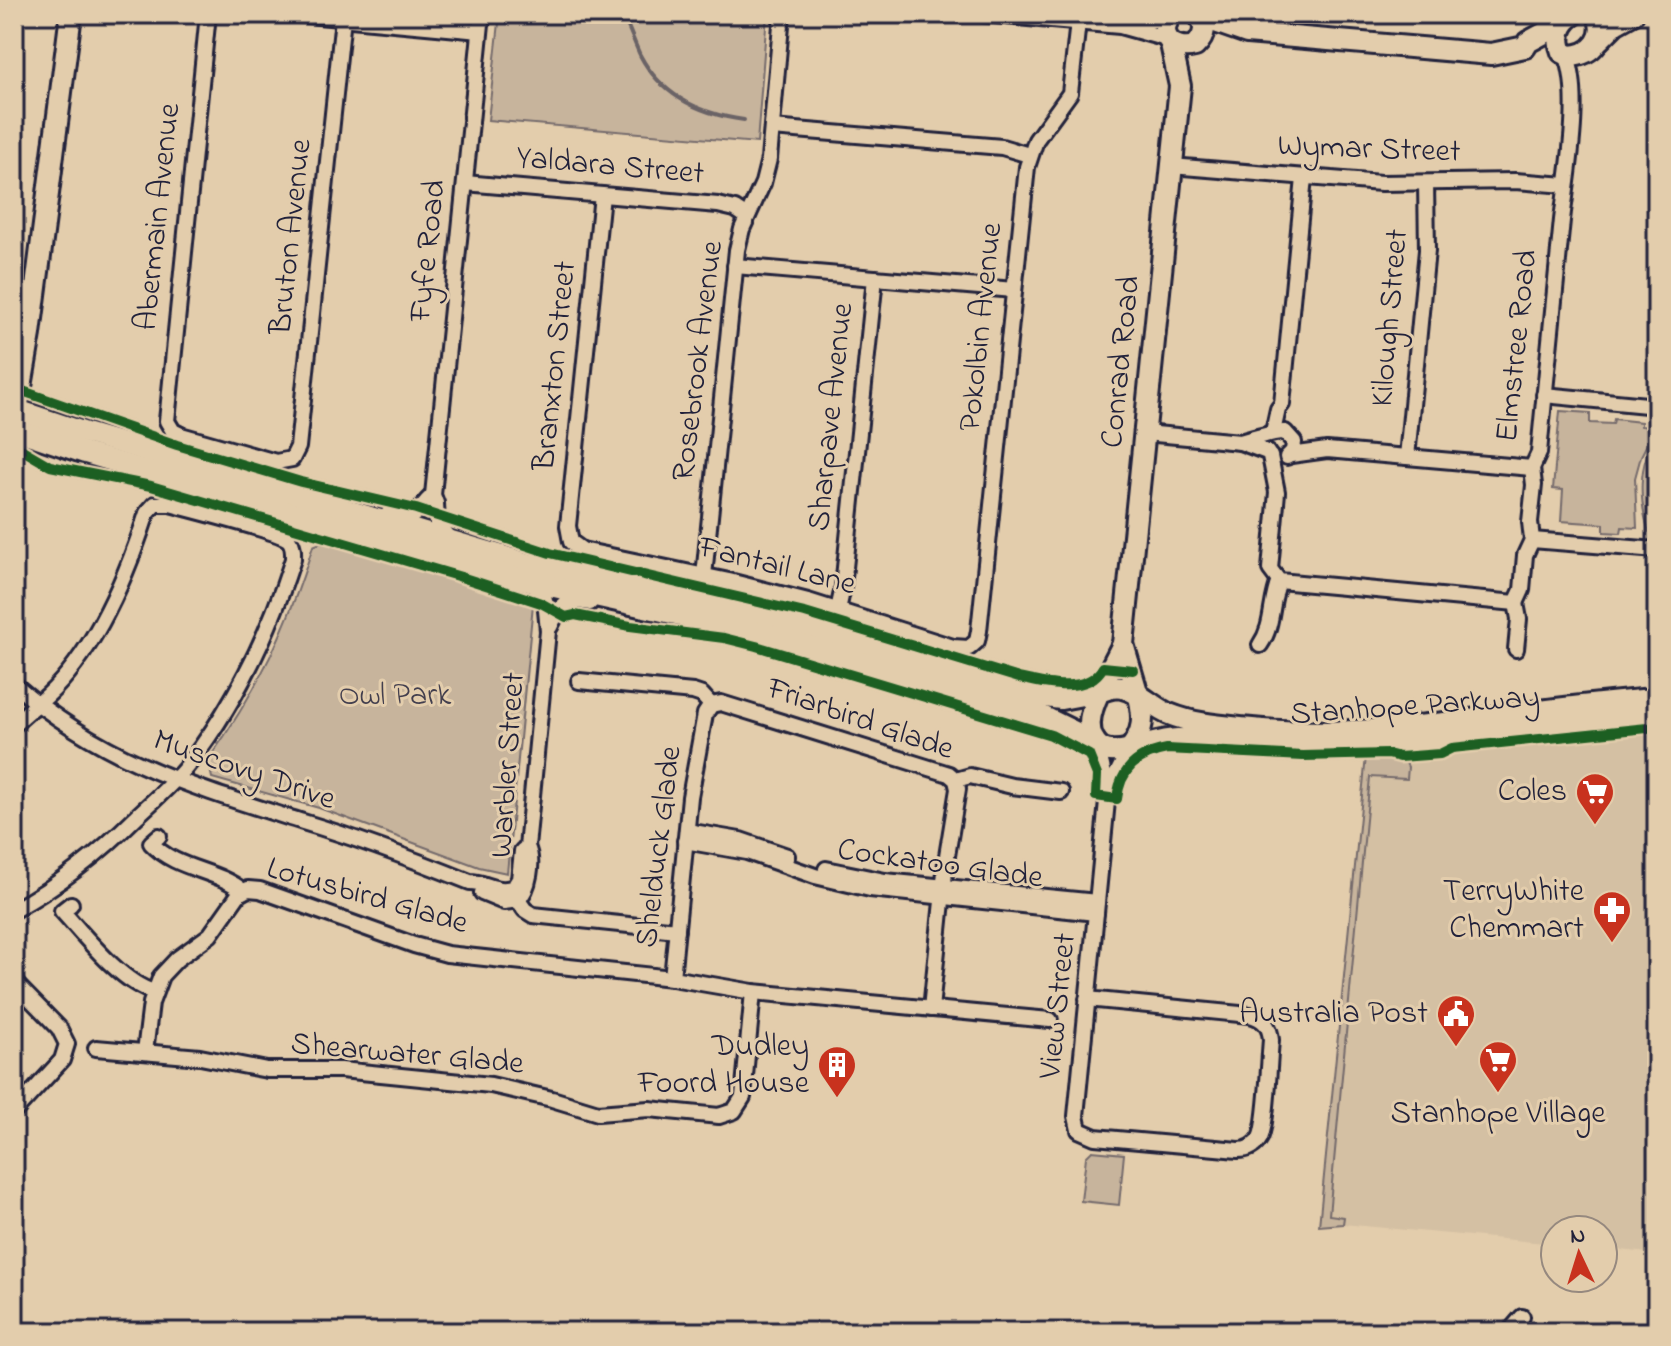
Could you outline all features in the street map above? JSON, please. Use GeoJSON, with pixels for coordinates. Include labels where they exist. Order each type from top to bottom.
{"type":"FeatureCollection","features":[{"type":"Feature","properties":{"kind":"main road"},"geometry":{"type":"LineString","coordinates":[[15,418],[30,334],[71,14]]}},
{"type":"Feature","properties":{"kind":"main road"},"geometry":{"type":"LineString","coordinates":[[1596,44],[1601,22],[1598,14],[1619,14]]}},
{"type":"Feature","properties":{"kind":"main road"},"geometry":{"type":"LineString","coordinates":[[1199,15],[1247,33],[1479,53],[1500,53],[1525,47],[1579,56],[1615,24],[1633,14]]}},
{"type":"Feature","properties":{"kind":"main road","name":"Conrad Road"},"geometry":{"type":"LineString","coordinates":[[1170,15],[1165,28],[1180,86]]}},
{"type":"Feature","properties":{"kind":"main road","name":"Conrad Road"},"geometry":{"type":"LineString","coordinates":[[1099,692],[1123,644],[1180,86],[1204,32],[1199,15]]}},
{"type":"Feature","properties":{"kind":"main road"},"geometry":{"type":"LineString","coordinates":[[1564,53],[1558,40],[1569,17]]}},
{"type":"Feature","properties":{"kind":"main road"},"geometry":{"type":"LineString","coordinates":[[1525,47],[1528,42],[1569,17]]}},
{"type":"Feature","properties":{"kind":"main road"},"geometry":{"type":"LineString","coordinates":[[1169,42],[1183,48],[1247,33]]}},
{"type":"Feature","properties":{"kind":"main road"},"geometry":{"type":"LineString","coordinates":[[15,418],[566,573],[771,618],[1023,694],[1061,699],[1118,687],[1138,696],[1143,725],[1129,750],[1112,752],[1042,716],[741,627],[532,582],[85,453],[15,418]]}},
{"type":"Feature","properties":{"kind":"main road","name":"Conrad Road"},"geometry":{"type":"LineString","coordinates":[[1123,644],[1138,696]]}},
{"type":"Feature","properties":{"kind":"main road"},"geometry":{"type":"LineString","coordinates":[[1096,744],[1089,721],[1099,692]]}},
{"type":"Feature","properties":{"kind":"main road","name":"Stanhope Parkway"},"geometry":{"type":"LineString","coordinates":[[1138,696],[1167,714],[1205,724],[1264,730],[1443,724],[1564,707],[1657,699]]}},
{"type":"Feature","properties":{"kind":"main road","name":"Stanhope Parkway"},"geometry":{"type":"LineString","coordinates":[[1129,750],[1150,742],[1177,739],[1296,748],[1385,746],[1657,718]]}},
{"type":"Feature","properties":{"kind":"street","name":"Abermain Avenue"},"geometry":{"type":"LineString","coordinates":[[208,14],[167,415],[169,426],[181,435],[276,462],[292,459]]}},
{"type":"Feature","properties":{"kind":"street"},"geometry":{"type":"LineString","coordinates":[[297,14],[480,31]]}},
{"type":"Feature","properties":{"kind":"street","name":"Fyfe Road"},"geometry":{"type":"LineString","coordinates":[[459,543],[439,528],[433,495],[482,14]]}},
{"type":"Feature","properties":{"kind":"street","name":"Rosebrook Avenue"},"geometry":{"type":"LineString","coordinates":[[704,576],[737,250],[767,171],[782,14]]}},
{"type":"Feature","properties":{"kind":"street"},"geometry":{"type":"LineString","coordinates":[[983,14],[1128,27],[1169,42]]}},
{"type":"Feature","properties":{"kind":"street"},"geometry":{"type":"LineString","coordinates":[[1128,27],[1170,15]]}},
{"type":"Feature","properties":{"kind":"street","name":"Bruton Avenue"},"geometry":{"type":"LineString","coordinates":[[292,459],[298,447],[343,18]]}},
{"type":"Feature","properties":{"kind":"street","name":"Pokolbin Avenue"},"geometry":{"type":"LineString","coordinates":[[969,648],[977,641],[980,627],[1029,155],[1036,140],[1070,93],[1078,22]]}},
{"type":"Feature","properties":{"kind":"street","name":"Elmstree Road"},"geometry":{"type":"LineString","coordinates":[[1574,92],[1583,64],[1596,44]]}},
{"type":"Feature","properties":{"kind":"street","name":"Elmstree Road"},"geometry":{"type":"LineString","coordinates":[[1516,649],[1519,619],[1516,603],[1522,590],[1525,555],[1532,540],[1532,468],[1539,453],[1574,92],[1571,70],[1564,53]]}},
{"type":"Feature","properties":{"kind":"street"},"geometry":{"type":"LineString","coordinates":[[772,128],[1002,147],[1029,155]]}},
{"type":"Feature","properties":{"kind":"street","name":"Wymar Street"},"geometry":{"type":"LineString","coordinates":[[1171,166],[1381,183],[1515,181],[1566,185]]}},
{"type":"Feature","properties":{"kind":"street"},"geometry":{"type":"LineString","coordinates":[[1304,178],[1282,404],[1294,446],[1277,492],[1270,564],[1272,573],[1279,581],[1516,603]]}},
{"type":"Feature","properties":{"kind":"street","name":"Yaldara Street"},"geometry":{"type":"LineString","coordinates":[[465,183],[718,205],[735,209],[747,217]]}},
{"type":"Feature","properties":{"kind":"street","name":"Kilough Street"},"geometry":{"type":"LineString","coordinates":[[1407,457],[1427,250],[1426,183]]}},
{"type":"Feature","properties":{"kind":"street","name":"Branxton Street"},"geometry":{"type":"LineString","coordinates":[[571,542],[568,526],[602,195]]}},
{"type":"Feature","properties":{"kind":"street"},"geometry":{"type":"LineString","coordinates":[[735,266],[1014,290]]}},
{"type":"Feature","properties":{"kind":"street","name":"Sharpave Avenue"},"geometry":{"type":"LineString","coordinates":[[838,610],[843,587],[875,278]]}},
{"type":"Feature","properties":{"kind":"street"},"geometry":{"type":"LineString","coordinates":[[1544,395],[1657,406]]}},
{"type":"Feature","properties":{"kind":"street"},"geometry":{"type":"LineString","coordinates":[[1277,492],[1265,444],[1282,404]]}},
{"type":"Feature","properties":{"kind":"street"},"geometry":{"type":"LineString","coordinates":[[1240,442],[1281,431],[1327,450]]}},
{"type":"Feature","properties":{"kind":"street"},"geometry":{"type":"LineString","coordinates":[[1145,433],[1240,442],[1278,460],[1327,450],[1532,468]]}},
{"type":"Feature","properties":{"kind":"street"},"geometry":{"type":"LineString","coordinates":[[329,505],[345,504],[389,516],[406,517],[421,511],[433,495]]}},
{"type":"Feature","properties":{"kind":"street"},"geometry":{"type":"LineString","coordinates":[[14,725],[39,703],[71,667],[102,620],[128,567],[150,508],[166,503],[281,536],[292,545],[293,559],[269,627],[231,702],[186,768],[86,863],[14,910]]}},
{"type":"Feature","properties":{"kind":"street"},"geometry":{"type":"LineString","coordinates":[[1532,540],[1657,550]]}},
{"type":"Feature","properties":{"kind":"street","name":"Fantail Lane"},"geometry":{"type":"LineString","coordinates":[[571,542],[582,550],[704,576],[838,610],[953,647],[969,648]]}},
{"type":"Feature","properties":{"kind":"street"},"geometry":{"type":"LineString","coordinates":[[1260,645],[1269,627],[1279,581]]}},
{"type":"Feature","properties":{"kind":"street","name":"Warbler Street"},"geometry":{"type":"LineString","coordinates":[[532,582],[545,600],[548,631]]}},
{"type":"Feature","properties":{"kind":"street","name":"Warbler Street"},"geometry":{"type":"LineString","coordinates":[[518,900],[528,881],[530,852],[527,847],[548,631],[555,613],[568,602],[583,601],[635,611],[649,608]]}},
{"type":"Feature","properties":{"kind":"street","name":"Friarbird Glade"},"geometry":{"type":"LineString","coordinates":[[579,681],[693,692],[702,695],[711,705],[721,703],[949,774],[956,780],[958,789],[942,892],[931,1009]]}},
{"type":"Feature","properties":{"kind":"street","name":"Muscovy Drive"},"geometry":{"type":"LineString","coordinates":[[14,684],[96,742],[173,780],[370,844],[470,882],[504,890],[514,887],[519,879],[522,851],[527,847]]}},
{"type":"Feature","properties":{"kind":"street","name":"Shelduck Glade"},"geometry":{"type":"LineString","coordinates":[[711,705],[705,714],[686,836],[672,978],[753,992],[1050,1020]]}},
{"type":"Feature","properties":{"kind":"street","name":"View Street"},"geometry":{"type":"LineString","coordinates":[[1087,999],[1250,1015],[1266,1024],[1271,1040],[1263,1128],[1257,1142],[1249,1149],[1238,1150],[1095,1137],[1079,1130],[1076,1116],[1087,999],[1096,907],[1108,791],[1096,744]]}},
{"type":"Feature","properties":{"kind":"street","name":"View Street"},"geometry":{"type":"LineString","coordinates":[[1108,791],[1129,750]]}},
{"type":"Feature","properties":{"kind":"street"},"geometry":{"type":"LineString","coordinates":[[956,780],[970,776],[1012,786],[1061,792]]}},
{"type":"Feature","properties":{"kind":"street"},"geometry":{"type":"LineString","coordinates":[[159,836],[151,843],[163,853],[194,870],[236,885],[243,891]]}},
{"type":"Feature","properties":{"kind":"street","name":"Cockatoo Glade"},"geometry":{"type":"LineString","coordinates":[[686,836],[740,840],[805,863],[864,878],[942,892],[1096,907]]}},
{"type":"Feature","properties":{"kind":"street","name":"Muscovy Drive"},"geometry":{"type":"LineString","coordinates":[[470,882],[476,890],[497,900],[518,900],[528,913],[540,916],[677,930]]}},
{"type":"Feature","properties":{"kind":"street","name":"Lotusbird Glade"},"geometry":{"type":"LineString","coordinates":[[145,1052],[154,992],[165,971],[210,935],[243,891],[260,890],[447,954],[672,978]]}},
{"type":"Feature","properties":{"kind":"street"},"geometry":{"type":"LineString","coordinates":[[71,904],[62,911],[114,965],[142,988],[154,992]]}},
{"type":"Feature","properties":{"kind":"street"},"geometry":{"type":"LineString","coordinates":[[14,982],[59,1028],[67,1044],[62,1060],[14,1112]]}},
{"type":"Feature","properties":{"kind":"street","name":"Shearwater Glade"},"geometry":{"type":"LineString","coordinates":[[96,1048],[200,1057],[276,1071],[334,1070],[491,1085],[598,1113],[649,1109],[719,1116],[734,1111],[743,1097],[753,992]]}},
{"type":"Feature","properties":{"kind":"street"},"geometry":{"type":"LineString","coordinates":[[1509,1332],[1522,1317]]}},
{"type":"Feature","properties":{"kind":"shaded area","name":"Stanhope Village"},"geometry":{"type":"Polygon","coordinates":[[[1657,723],[1657,1220],[1650,1224],[1648,1253],[1619,1250],[1619,1214],[1539,1214],[1539,1242],[1343,1224],[1343,1217],[1329,1215],[1370,777],[1391,756],[1400,760],[1403,757],[1437,756],[1446,752],[1657,723]]]}},
{"type":"Feature","properties":{"kind":"green space"},"geometry":{"type":"Polygon","coordinates":[[[500,14],[767,14],[757,143],[488,120],[500,14]]]}},
{"type":"Feature","properties":{"kind":"green space"},"geometry":{"type":"Polygon","coordinates":[[[1560,411],[1590,413],[1590,423],[1613,424],[1614,419],[1641,422],[1641,426],[1655,428],[1641,456],[1635,478],[1637,528],[1622,527],[1621,533],[1604,532],[1604,524],[1561,521],[1563,490],[1553,489],[1560,411]]]}},
{"type":"Feature","properties":{"kind":"green space"},"geometry":{"type":"Polygon","coordinates":[[[1657,436],[1657,535],[1649,532],[1643,508],[1642,483],[1646,458],[1657,436]]]}},
{"type":"Feature","properties":{"kind":"green space","name":"Owl Park"},"geometry":{"type":"Polygon","coordinates":[[[323,542],[533,604],[507,873],[479,867],[319,808],[212,778],[208,760],[257,683],[282,631],[313,546],[323,542]]]}},
{"type":"Feature","properties":{"kind":"green space"},"geometry":{"type":"Polygon","coordinates":[[[1366,756],[1391,756],[1400,760],[1403,757],[1408,767],[1407,779],[1370,777],[1329,1215],[1344,1217],[1343,1224],[1319,1226],[1366,756]]]}},
{"type":"Feature","properties":{"kind":"green space"},"geometry":{"type":"Polygon","coordinates":[[[1092,1151],[1124,1154],[1119,1205],[1081,1201],[1086,1157],[1092,1151]]]}},
{"type":"Feature","properties":{"kind":"waterway"},"geometry":{"type":"LineString","coordinates":[[622,14],[640,55],[671,92],[712,113],[744,120]]}},
{"type":"Feature","properties":{"kind":"cycle path"},"geometry":{"type":"LineString","coordinates":[[14,388],[177,445],[301,482],[416,509],[550,553],[805,613],[1019,678],[1065,685],[1087,681],[1103,667],[1133,670]]}},
{"type":"Feature","properties":{"kind":"cycle path"},"geometry":{"type":"LineString","coordinates":[[14,445],[50,466],[151,486],[461,577],[541,603],[566,617],[575,615],[630,626],[724,638],[1051,735],[1089,755],[1097,775],[1096,796],[1117,799],[1126,771],[1139,759],[1167,749],[1303,756],[1388,754],[1400,757],[1440,754],[1452,748],[1657,727]]}},
{"type":"Feature","properties":{"kind":"place","name":"Coles"},"geometry":{"type":"Point","coordinates":[1595,826]}},
{"type":"Feature","properties":{"kind":"place","name":"TerryWhite Chemmart"},"geometry":{"type":"Point","coordinates":[1612,944]}},
{"type":"Feature","properties":{"kind":"place","name":"Australia Post"},"geometry":{"type":"Point","coordinates":[1456,1048]}},
{"type":"Feature","properties":{"kind":"place","name":"Stanhope Village"},"geometry":{"type":"Point","coordinates":[1498,1094]}},
{"type":"Feature","properties":{"kind":"place","name":"Dudley Foord House"},"geometry":{"type":"Point","coordinates":[837,1099]}}]}
